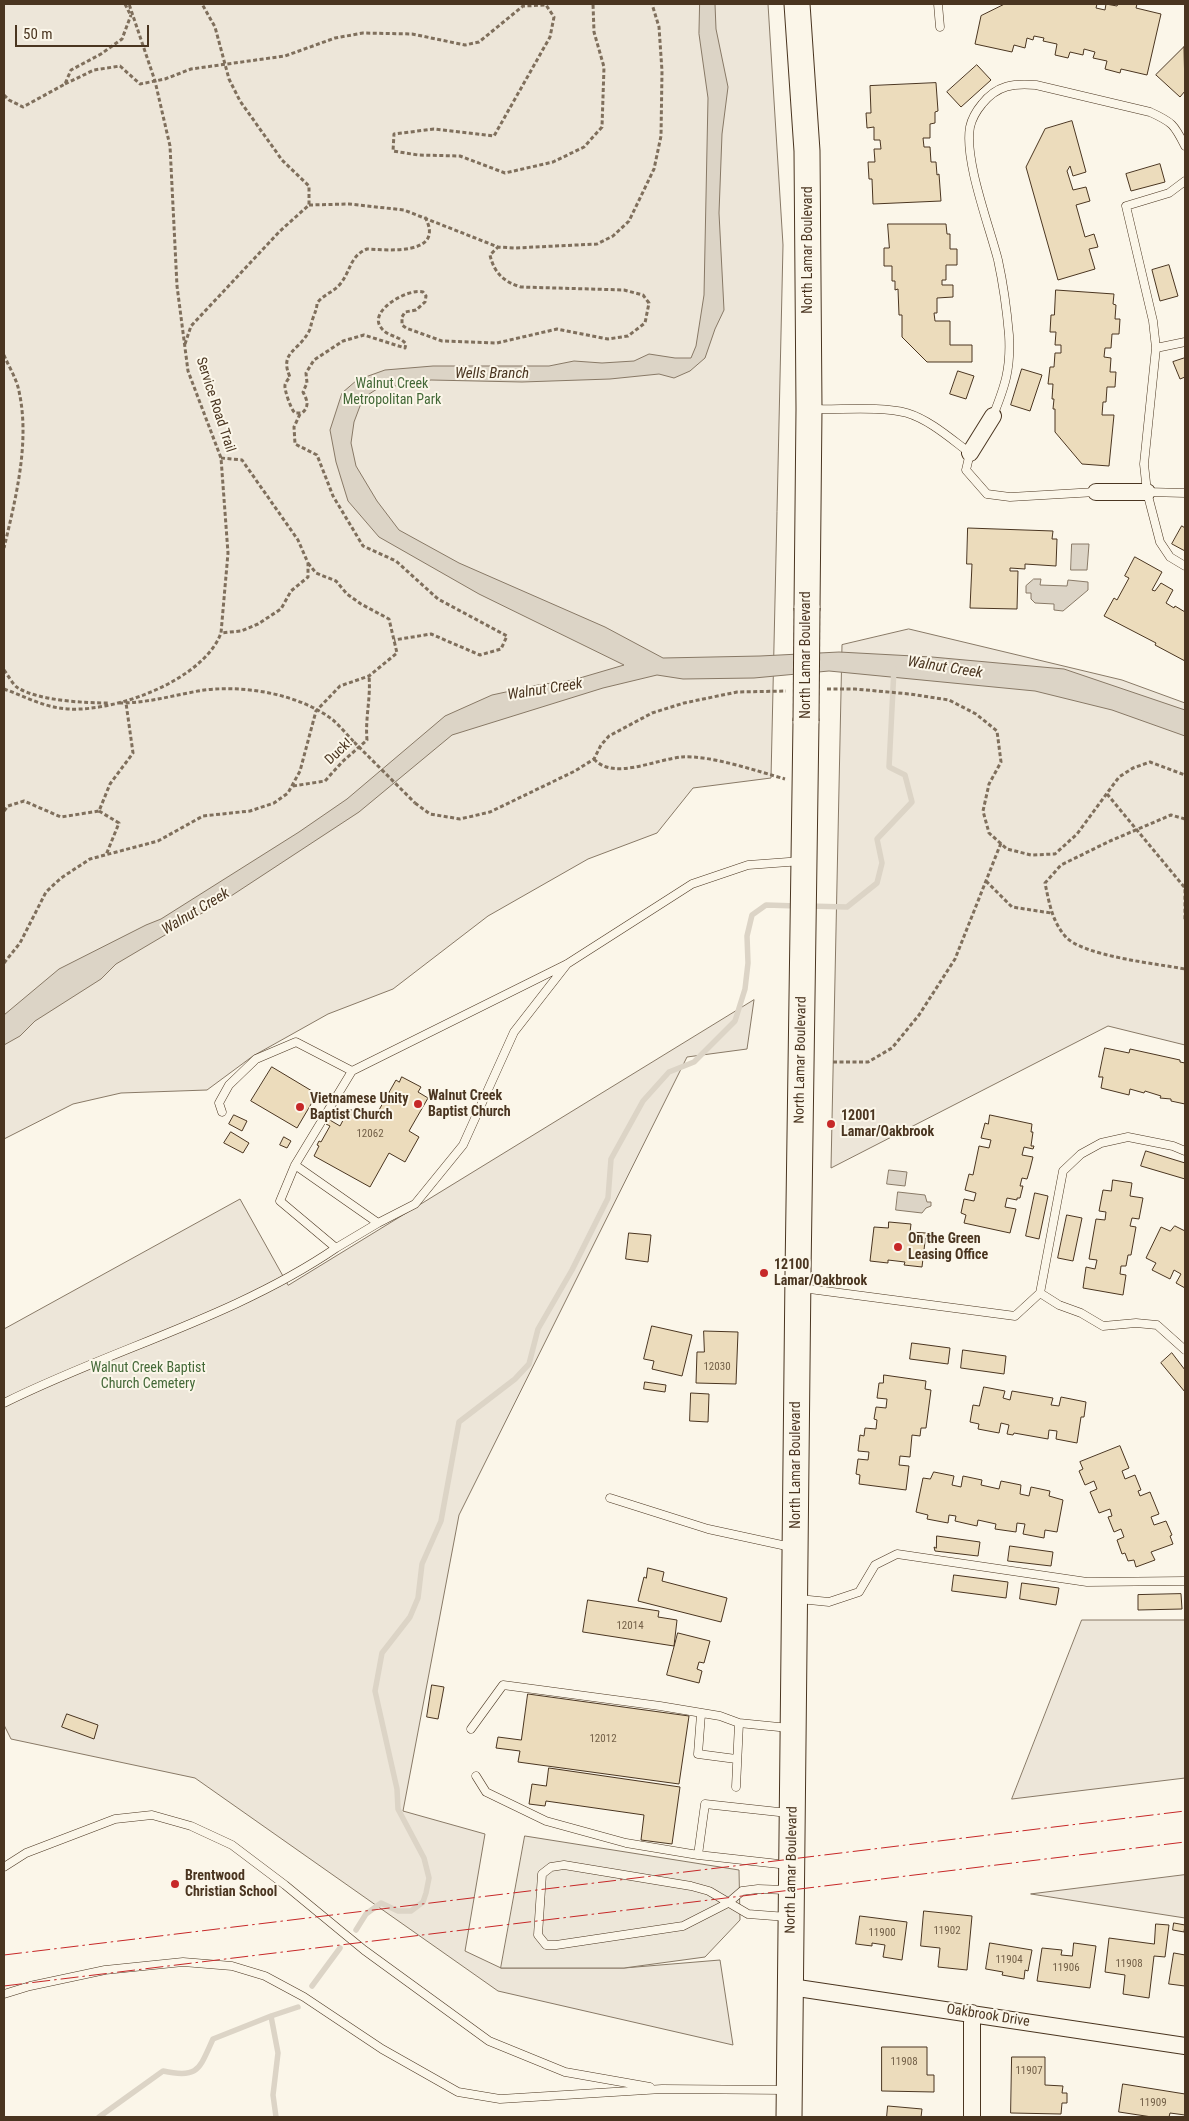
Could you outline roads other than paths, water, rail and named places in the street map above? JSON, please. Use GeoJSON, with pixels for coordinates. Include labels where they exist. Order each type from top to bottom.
{"type":"FeatureCollection","features":[{"type":"Feature","properties":{"kind":"main road","name":"North Lamar Boulevard"},"geometry":{"type":"LineString","coordinates":[[789,2117],[809,409],[807,151],[797,4]]}},
{"type":"Feature","properties":{"kind":"street"},"geometry":{"type":"LineString","coordinates":[[970,453],[993,416]]}},
{"type":"Feature","properties":{"kind":"street"},"geometry":{"type":"LineString","coordinates":[[1096,492],[1147,492]]}},
{"type":"Feature","properties":{"kind":"street","name":"Oakbrook Drive"},"geometry":{"type":"LineString","coordinates":[[791,1987],[1185,2046]]}},
{"type":"Feature","properties":{"kind":"street"},"geometry":{"type":"LineString","coordinates":[[972,2013],[972,2117]]}},
{"type":"Feature","properties":{"kind":"lane"},"geometry":{"type":"LineString","coordinates":[[938,4],[940,28]]}},
{"type":"Feature","properties":{"kind":"lane"},"geometry":{"type":"LineString","coordinates":[[993,416],[1007,380],[1009,335],[999,262],[972,165],[969,143],[970,126],[975,112],[991,93],[1003,87],[1017,84],[1036,85],[1150,112],[1166,119],[1176,127],[1185,146]]}},
{"type":"Feature","properties":{"kind":"lane"},"geometry":{"type":"LineString","coordinates":[[1185,181],[1169,192],[1126,206],[1153,321],[1156,348],[1144,464],[1147,492],[1160,542],[1170,557],[1185,566]]}},
{"type":"Feature","properties":{"kind":"lane"},"geometry":{"type":"LineString","coordinates":[[1156,348],[1185,342]]}},
{"type":"Feature","properties":{"kind":"lane"},"geometry":{"type":"LineString","coordinates":[[809,409],[907,413],[929,423],[970,453],[966,470],[988,494],[1010,497],[1096,492]]}},
{"type":"Feature","properties":{"kind":"lane"},"geometry":{"type":"LineString","coordinates":[[1147,492],[1185,493]]}},
{"type":"Feature","properties":{"kind":"lane"},"geometry":{"type":"LineString","coordinates":[[336,1248],[280,1202],[295,1165],[352,1071],[567,964],[692,884],[748,865],[804,864]]}},
{"type":"Feature","properties":{"kind":"lane"},"geometry":{"type":"LineString","coordinates":[[4,1403],[259,1293],[310,1266],[336,1248],[415,1204],[463,1145],[514,1032],[567,964]]}},
{"type":"Feature","properties":{"kind":"lane"},"geometry":{"type":"LineString","coordinates":[[222,1112],[219,1103],[229,1085],[256,1059],[296,1042],[352,1071]]}},
{"type":"Feature","properties":{"kind":"lane"},"geometry":{"type":"LineString","coordinates":[[798,1287],[1015,1316],[1040,1293],[1063,1171],[1081,1154],[1101,1143],[1128,1137],[1173,1146],[1185,1151]]}},
{"type":"Feature","properties":{"kind":"lane"},"geometry":{"type":"LineString","coordinates":[[295,1165],[378,1224]]}},
{"type":"Feature","properties":{"kind":"lane"},"geometry":{"type":"LineString","coordinates":[[1040,1293],[1059,1305],[1081,1313],[1103,1326],[1136,1323],[1157,1325],[1185,1350]]}},
{"type":"Feature","properties":{"kind":"lane"},"geometry":{"type":"LineString","coordinates":[[610,1498],[708,1529],[796,1548]]}},
{"type":"Feature","properties":{"kind":"lane"},"geometry":{"type":"LineString","coordinates":[[795,1599],[829,1602],[859,1592],[875,1565],[897,1554],[1087,1582],[1185,1581]]}},
{"type":"Feature","properties":{"kind":"lane"},"geometry":{"type":"LineString","coordinates":[[471,1729],[503,1685],[660,1706],[720,1716],[739,1723],[794,1728]]}},
{"type":"Feature","properties":{"kind":"lane"},"geometry":{"type":"LineString","coordinates":[[701,1714],[698,1754],[736,1759]]}},
{"type":"Feature","properties":{"kind":"lane"},"geometry":{"type":"LineString","coordinates":[[736,1787],[739,1723]]}},
{"type":"Feature","properties":{"kind":"lane"},"geometry":{"type":"LineString","coordinates":[[476,1776],[486,1792],[546,1821],[626,1843],[698,1855],[792,1866]]}},
{"type":"Feature","properties":{"kind":"lane"},"geometry":{"type":"LineString","coordinates":[[698,1855],[705,1804],[793,1813]]}},
{"type":"Feature","properties":{"kind":"lane"},"geometry":{"type":"LineString","coordinates":[[4,1867],[26,1853],[115,1820],[152,1815],[190,1826],[232,1846],[285,1885],[364,1950],[489,2041],[566,2072],[662,2089]]}},
{"type":"Feature","properties":{"kind":"lane"},"geometry":{"type":"LineString","coordinates":[[792,1891],[758,1889],[742,1891],[728,1903],[683,1926],[556,1945],[546,1945],[538,1935],[542,1874],[552,1867],[564,1865],[709,1891],[728,1903],[748,1914],[792,1917]]}},
{"type":"Feature","properties":{"kind":"lane"},"geometry":{"type":"LineString","coordinates":[[4,1994],[30,1986],[106,1970],[183,1962],[232,1966],[265,1976],[304,1997],[382,2049],[458,2092],[500,2099],[662,2089],[789,2090]]}},
{"type":"Feature","properties":{"kind":"water"},"geometry":{"type":"Polygon","coordinates":[[[700,4],[715,4],[716,29],[728,87],[722,134],[719,213],[724,310],[705,358],[690,371],[674,378],[659,374],[610,379],[522,382],[431,380],[377,389],[363,398],[354,422],[351,443],[356,466],[377,501],[399,530],[459,563],[605,627],[663,658],[839,652],[932,657],[1064,669],[1185,710],[1185,736],[1112,710],[1035,691],[829,671],[754,678],[683,679],[657,675],[603,688],[452,735],[359,812],[231,896],[116,964],[101,979],[35,1021],[20,1036],[4,1045],[4,1015],[59,969],[161,919],[299,832],[347,799],[445,716],[492,695],[573,680],[624,665],[479,594],[379,537],[348,501],[336,462],[330,430],[342,393],[357,380],[385,370],[433,366],[549,366],[574,361],[602,363],[634,361],[649,354],[675,358],[691,358],[696,346],[704,295],[708,98],[699,34],[700,4]]]}},
{"type":"Feature","properties":{"kind":"water"},"geometry":{"type":"Polygon","coordinates":[[[1072,544],[1089,544],[1087,570],[1071,570],[1072,544]]]}},
{"type":"Feature","properties":{"kind":"water"},"geometry":{"type":"Polygon","coordinates":[[[1034,579],[1041,579],[1040,585],[1067,586],[1068,580],[1088,582],[1088,590],[1063,611],[1054,610],[1054,604],[1035,603],[1031,599],[1031,593],[1026,593],[1026,586],[1034,579]]]}},
{"type":"Feature","properties":{"kind":"water"},"geometry":{"type":"Polygon","coordinates":[[[889,1170],[907,1172],[905,1186],[887,1184],[889,1170]]]}},
{"type":"Feature","properties":{"kind":"water"},"geometry":{"type":"Polygon","coordinates":[[[898,1192],[925,1195],[927,1202],[931,1202],[931,1206],[922,1213],[896,1210],[898,1192]]]}},
{"type":"Feature","properties":{"kind":"waterway"},"geometry":{"type":"LineString","coordinates":[[808,906],[847,907],[877,883],[882,863],[877,839],[912,802],[905,775],[889,767],[894,669]]}},
{"type":"Feature","properties":{"kind":"waterway"},"geometry":{"type":"LineString","coordinates":[[356,1930],[366,1914],[381,1903],[398,1911],[411,1911],[423,1902],[426,1893],[429,1878],[424,1858],[398,1809],[397,1789],[375,1691],[382,1653],[410,1617],[418,1598],[422,1564],[441,1521],[459,1422],[515,1379],[529,1364],[538,1329],[572,1270],[608,1198],[611,1159],[643,1101],[669,1072],[694,1062],[735,1021],[745,989],[748,963],[747,936],[752,915],[766,905],[797,906]]}},
{"type":"Feature","properties":{"kind":"waterway"},"geometry":{"type":"LineString","coordinates":[[312,1986],[340,1948]]}},
{"type":"Feature","properties":{"kind":"waterway"},"geometry":{"type":"LineString","coordinates":[[99,2117],[163,2071],[184,2074],[196,2069],[201,2064],[213,2039],[298,2007]]}},
{"type":"Feature","properties":{"kind":"waterway"},"geometry":{"type":"LineString","coordinates":[[271,2016],[278,2053],[273,2095],[276,2117]]}},
{"type":"Feature","properties":{"kind":"place","name":"Walnut Creek Baptist Church"},"geometry":{"type":"Point","coordinates":[418,1104]}},
{"type":"Feature","properties":{"kind":"place","name":"Vietnamese Unity Baptist Church"},"geometry":{"type":"Point","coordinates":[300,1107]}},
{"type":"Feature","properties":{"kind":"place","name":"12001 Lamar/Oakbrook"},"geometry":{"type":"Point","coordinates":[831,1124]}},
{"type":"Feature","properties":{"kind":"place","name":"On the Green Leasing Office"},"geometry":{"type":"Point","coordinates":[898,1247]}},
{"type":"Feature","properties":{"kind":"place","name":"12100 Lamar/Oakbrook"},"geometry":{"type":"Point","coordinates":[764,1273]}},
{"type":"Feature","properties":{"kind":"place","name":"Brentwood Christian School"},"geometry":{"type":"Point","coordinates":[175,1884]}},
{"type":"Feature","properties":{"kind":"water label","name":"Wells Branch"},"geometry":{"type":"Point","coordinates":[492,374]}},
{"type":"Feature","properties":{"kind":"water label","name":"Walnut Creek"},"geometry":{"type":"Point","coordinates":[945,668]}},
{"type":"Feature","properties":{"kind":"water label","name":"Walnut Creek"},"geometry":{"type":"Point","coordinates":[545,690]}},
{"type":"Feature","properties":{"kind":"water label","name":"Walnut Creek"},"geometry":{"type":"Point","coordinates":[196,912]}},
{"type":"Feature","properties":{"kind":"park label","name":"Walnut Creek Metropolitan Park"},"geometry":{"type":"Point","coordinates":[392,392]}},
{"type":"Feature","properties":{"kind":"park label","name":"Walnut Creek Baptist Church Cemetery"},"geometry":{"type":"Point","coordinates":[148,1376]}}]}
